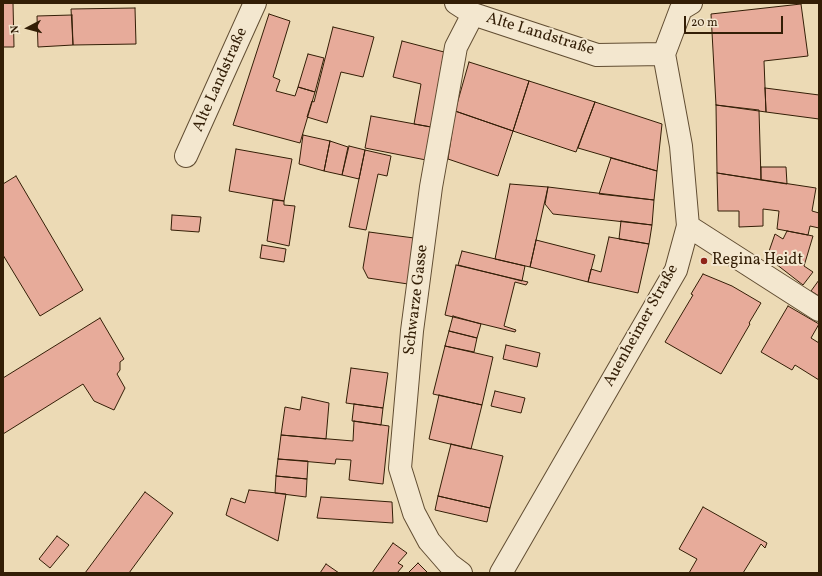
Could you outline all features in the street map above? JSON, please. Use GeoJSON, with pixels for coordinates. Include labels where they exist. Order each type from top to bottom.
{"type":"FeatureCollection","features":[{"type":"Feature","properties":{"kind":"street","name":"Alte Landstraße"},"geometry":{"type":"LineString","coordinates":[[186,156],[255,3]]}},
{"type":"Feature","properties":{"kind":"street"},"geometry":{"type":"LineString","coordinates":[[664,54],[684,5]]}},
{"type":"Feature","properties":{"kind":"street","name":"Alte Landstraße"},"geometry":{"type":"LineString","coordinates":[[464,9],[597,55],[664,54]]}},
{"type":"Feature","properties":{"kind":"street","name":"Schwarze Gasse"},"geometry":{"type":"LineString","coordinates":[[461,573],[449,564],[429,541],[414,513],[400,468],[412,331],[431,187],[464,9]]}},
{"type":"Feature","properties":{"kind":"street","name":"Auenheimer Straße"},"geometry":{"type":"LineString","coordinates":[[501,573],[676,270],[688,226],[681,146],[664,54]]}},
{"type":"Feature","properties":{"kind":"street"},"geometry":{"type":"LineString","coordinates":[[688,226],[819,310]]}},
{"type":"Feature","properties":{"kind":"building"},"geometry":{"type":"Polygon","coordinates":[[[3,3],[13,3],[14,47],[3,47],[3,3]]]}},
{"type":"Feature","properties":{"kind":"building"},"geometry":{"type":"Polygon","coordinates":[[[801,4],[808,56],[764,61],[766,112],[716,105],[711,14],[801,4]]]}},
{"type":"Feature","properties":{"kind":"building"},"geometry":{"type":"Polygon","coordinates":[[[135,8],[136,44],[73,45],[71,9],[135,8]]]}},
{"type":"Feature","properties":{"kind":"building"},"geometry":{"type":"Polygon","coordinates":[[[269,14],[290,21],[273,77],[280,80],[276,91],[295,96],[298,87],[315,92],[300,143],[233,125],[269,14]]]}},
{"type":"Feature","properties":{"kind":"building"},"geometry":{"type":"Polygon","coordinates":[[[72,15],[73,45],[38,47],[37,16],[72,15]]]}},
{"type":"Feature","properties":{"kind":"building"},"geometry":{"type":"Polygon","coordinates":[[[333,27],[374,37],[363,77],[341,72],[327,123],[307,117],[312,101],[314,102],[333,27]]]}},
{"type":"Feature","properties":{"kind":"building"},"geometry":{"type":"Polygon","coordinates":[[[402,41],[444,52],[431,127],[414,124],[421,84],[393,77],[402,41]]]}},
{"type":"Feature","properties":{"kind":"building"},"geometry":{"type":"Polygon","coordinates":[[[308,54],[324,58],[315,92],[298,87],[308,54]]]}},
{"type":"Feature","properties":{"kind":"building"},"geometry":{"type":"Polygon","coordinates":[[[469,62],[529,81],[513,131],[455,111],[469,62]]]}},
{"type":"Feature","properties":{"kind":"building"},"geometry":{"type":"Polygon","coordinates":[[[529,81],[595,102],[576,152],[513,131],[529,81]]]}},
{"type":"Feature","properties":{"kind":"building"},"geometry":{"type":"Polygon","coordinates":[[[765,88],[819,95],[819,119],[766,112],[765,88]]]}},
{"type":"Feature","properties":{"kind":"building"},"geometry":{"type":"Polygon","coordinates":[[[595,102],[662,124],[657,171],[578,148],[595,102]]]}},
{"type":"Feature","properties":{"kind":"building"},"geometry":{"type":"Polygon","coordinates":[[[716,105],[759,110],[761,180],[717,173],[716,105]]]}},
{"type":"Feature","properties":{"kind":"building"},"geometry":{"type":"Polygon","coordinates":[[[455,111],[513,131],[498,176],[448,159],[455,111]]]}},
{"type":"Feature","properties":{"kind":"building"},"geometry":{"type":"Polygon","coordinates":[[[371,116],[431,127],[426,160],[365,148],[371,116]]]}},
{"type":"Feature","properties":{"kind":"building"},"geometry":{"type":"Polygon","coordinates":[[[303,135],[330,141],[324,171],[299,164],[303,135]]]}},
{"type":"Feature","properties":{"kind":"building"},"geometry":{"type":"Polygon","coordinates":[[[330,141],[348,147],[342,175],[324,171],[330,141]]]}},
{"type":"Feature","properties":{"kind":"building"},"geometry":{"type":"Polygon","coordinates":[[[349,146],[365,150],[359,179],[342,175],[349,146]]]}},
{"type":"Feature","properties":{"kind":"building"},"geometry":{"type":"Polygon","coordinates":[[[236,149],[292,159],[284,201],[229,191],[236,149]]]}},
{"type":"Feature","properties":{"kind":"building"},"geometry":{"type":"Polygon","coordinates":[[[365,150],[391,156],[387,176],[378,174],[366,230],[349,227],[365,150]]]}},
{"type":"Feature","properties":{"kind":"building"},"geometry":{"type":"Polygon","coordinates":[[[611,158],[657,171],[654,200],[599,194],[611,158]]]}},
{"type":"Feature","properties":{"kind":"building"},"geometry":{"type":"Polygon","coordinates":[[[761,167],[786,167],[787,184],[761,180],[761,167]]]}},
{"type":"Feature","properties":{"kind":"building"},"geometry":{"type":"Polygon","coordinates":[[[717,173],[816,188],[812,211],[819,213],[819,228],[810,226],[808,235],[777,229],[779,211],[763,209],[763,226],[739,227],[739,211],[718,211],[717,173]]]}},
{"type":"Feature","properties":{"kind":"building"},"geometry":{"type":"Polygon","coordinates":[[[16,176],[83,290],[40,316],[3,255],[3,184],[16,176]]]}},
{"type":"Feature","properties":{"kind":"building"},"geometry":{"type":"Polygon","coordinates":[[[510,184],[548,187],[530,267],[495,259],[510,184]]]}},
{"type":"Feature","properties":{"kind":"building"},"geometry":{"type":"Polygon","coordinates":[[[548,187],[654,200],[652,225],[553,214],[545,204],[548,187]]]}},
{"type":"Feature","properties":{"kind":"building"},"geometry":{"type":"Polygon","coordinates":[[[273,200],[284,201],[284,205],[295,206],[289,246],[267,241],[273,200]]]}},
{"type":"Feature","properties":{"kind":"building"},"geometry":{"type":"Polygon","coordinates":[[[172,215],[201,217],[199,232],[171,230],[172,215]]]}},
{"type":"Feature","properties":{"kind":"building"},"geometry":{"type":"Polygon","coordinates":[[[621,221],[652,225],[649,244],[619,239],[621,221]]]}},
{"type":"Feature","properties":{"kind":"building"},"geometry":{"type":"Polygon","coordinates":[[[787,231],[813,236],[804,266],[813,272],[803,285],[767,257],[775,234],[783,239],[787,231]]]}},
{"type":"Feature","properties":{"kind":"building"},"geometry":{"type":"Polygon","coordinates":[[[369,232],[414,238],[408,284],[368,278],[363,268],[369,232]]]}},
{"type":"Feature","properties":{"kind":"building"},"geometry":{"type":"Polygon","coordinates":[[[609,237],[649,244],[638,293],[588,282],[591,269],[601,272],[609,237]]]}},
{"type":"Feature","properties":{"kind":"building"},"geometry":{"type":"Polygon","coordinates":[[[536,240],[595,255],[588,282],[530,267],[536,240]]]}},
{"type":"Feature","properties":{"kind":"building"},"geometry":{"type":"Polygon","coordinates":[[[262,245],[286,249],[284,262],[260,258],[262,245]]]}},
{"type":"Feature","properties":{"kind":"building"},"geometry":{"type":"Polygon","coordinates":[[[462,251],[525,266],[522,281],[458,265],[462,251]]]}},
{"type":"Feature","properties":{"kind":"building"},"geometry":{"type":"Polygon","coordinates":[[[456,265],[528,282],[526,285],[515,282],[504,326],[516,330],[515,332],[445,315],[456,265]]]}},
{"type":"Feature","properties":{"kind":"building"},"geometry":{"type":"Polygon","coordinates":[[[703,274],[732,286],[761,303],[721,374],[665,342],[693,295],[691,294],[703,274]]]}},
{"type":"Feature","properties":{"kind":"building"},"geometry":{"type":"Polygon","coordinates":[[[819,280],[819,296],[811,291],[819,280]]]}},
{"type":"Feature","properties":{"kind":"building"},"geometry":{"type":"Polygon","coordinates":[[[788,306],[819,324],[811,338],[819,343],[819,380],[795,365],[792,370],[761,352],[788,306]]]}},
{"type":"Feature","properties":{"kind":"building"},"geometry":{"type":"Polygon","coordinates":[[[453,316],[481,324],[477,338],[449,331],[453,316]]]}},
{"type":"Feature","properties":{"kind":"building"},"geometry":{"type":"Polygon","coordinates":[[[100,318],[124,359],[120,362],[120,370],[117,374],[125,388],[114,410],[94,401],[83,384],[3,434],[3,378],[100,318]]]}},
{"type":"Feature","properties":{"kind":"building"},"geometry":{"type":"Polygon","coordinates":[[[449,331],[477,338],[474,352],[445,346],[449,331]]]}},
{"type":"Feature","properties":{"kind":"building"},"geometry":{"type":"Polygon","coordinates":[[[506,345],[540,353],[537,367],[503,359],[506,345]]]}},
{"type":"Feature","properties":{"kind":"building"},"geometry":{"type":"Polygon","coordinates":[[[445,346],[493,357],[482,405],[433,394],[445,346]]]}},
{"type":"Feature","properties":{"kind":"building"},"geometry":{"type":"Polygon","coordinates":[[[351,368],[388,373],[383,408],[346,403],[351,368]]]}},
{"type":"Feature","properties":{"kind":"building"},"geometry":{"type":"Polygon","coordinates":[[[495,391],[525,398],[521,413],[491,406],[495,391]]]}},
{"type":"Feature","properties":{"kind":"building"},"geometry":{"type":"Polygon","coordinates":[[[439,395],[482,405],[471,449],[429,439],[439,395]]]}},
{"type":"Feature","properties":{"kind":"building"},"geometry":{"type":"Polygon","coordinates":[[[302,397],[329,403],[326,439],[281,435],[285,407],[300,410],[302,397]]]}},
{"type":"Feature","properties":{"kind":"building"},"geometry":{"type":"Polygon","coordinates":[[[354,404],[383,408],[381,425],[352,421],[354,404]]]}},
{"type":"Feature","properties":{"kind":"building"},"geometry":{"type":"Polygon","coordinates":[[[354,421],[389,426],[383,484],[349,480],[351,460],[336,459],[335,464],[278,459],[281,435],[353,441],[354,421]]]}},
{"type":"Feature","properties":{"kind":"building"},"geometry":{"type":"Polygon","coordinates":[[[451,444],[503,456],[490,508],[438,496],[451,444]]]}},
{"type":"Feature","properties":{"kind":"building"},"geometry":{"type":"Polygon","coordinates":[[[278,459],[308,461],[307,479],[276,476],[278,459]]]}},
{"type":"Feature","properties":{"kind":"building"},"geometry":{"type":"Polygon","coordinates":[[[276,476],[307,479],[306,497],[275,493],[276,476]]]}},
{"type":"Feature","properties":{"kind":"building"},"geometry":{"type":"Polygon","coordinates":[[[249,490],[286,494],[278,541],[226,515],[231,498],[245,503],[249,490]]]}},
{"type":"Feature","properties":{"kind":"building"},"geometry":{"type":"Polygon","coordinates":[[[145,492],[173,513],[129,573],[85,573],[145,492]]]}},
{"type":"Feature","properties":{"kind":"building"},"geometry":{"type":"Polygon","coordinates":[[[438,496],[490,508],[487,522],[435,510],[438,496]]]}},
{"type":"Feature","properties":{"kind":"building"},"geometry":{"type":"Polygon","coordinates":[[[321,497],[392,502],[393,523],[317,518],[321,497]]]}},
{"type":"Feature","properties":{"kind":"building"},"geometry":{"type":"Polygon","coordinates":[[[703,507],[767,543],[765,548],[761,544],[743,573],[689,573],[697,559],[679,549],[703,507]]]}},
{"type":"Feature","properties":{"kind":"building"},"geometry":{"type":"Polygon","coordinates":[[[57,536],[69,545],[50,568],[39,559],[57,536]]]}},
{"type":"Feature","properties":{"kind":"building"},"geometry":{"type":"Polygon","coordinates":[[[393,543],[407,553],[398,563],[403,566],[397,573],[372,573],[393,543]]]}},
{"type":"Feature","properties":{"kind":"building"},"geometry":{"type":"Polygon","coordinates":[[[418,563],[428,573],[408,573],[418,563]]]}},
{"type":"Feature","properties":{"kind":"building"},"geometry":{"type":"Polygon","coordinates":[[[326,564],[339,573],[320,573],[326,564]]]}},
{"type":"Feature","properties":{"kind":"place","name":"Regina Heidt"},"geometry":{"type":"Point","coordinates":[704,261]}}]}
